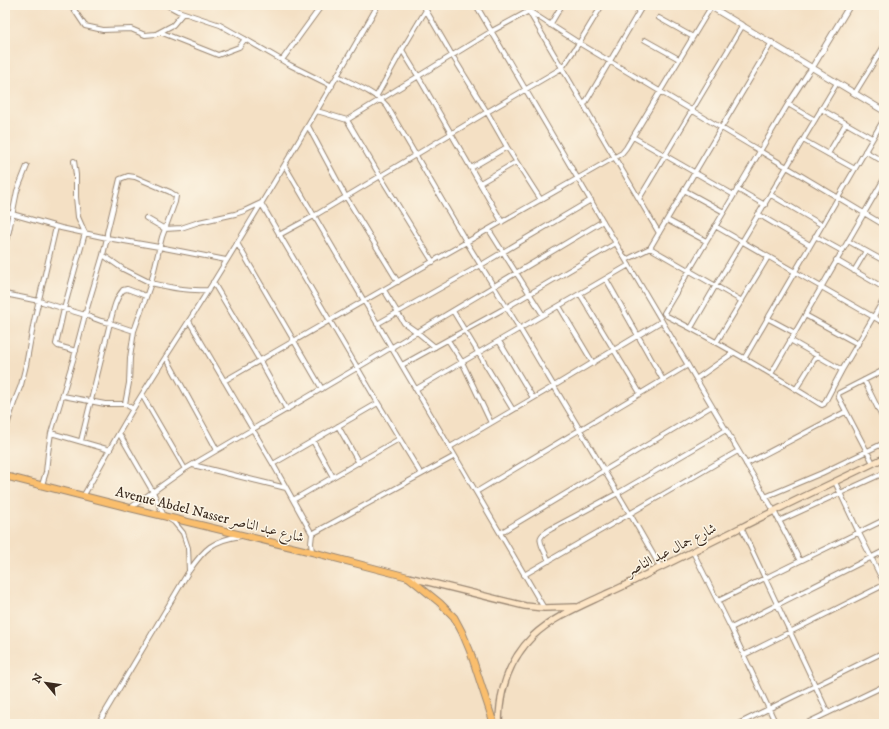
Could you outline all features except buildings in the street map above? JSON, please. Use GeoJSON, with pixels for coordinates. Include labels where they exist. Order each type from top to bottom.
{"type":"FeatureCollection","features":[{"type":"Feature","properties":{"kind":"main road","name":"شارع جمال عبد الناصر"},"geometry":{"type":"LineString","coordinates":[[499,724],[500,702],[504,682],[513,662],[519,652],[534,635],[555,619],[884,458]]}},
{"type":"Feature","properties":{"kind":"main road","name":"Avenue Abdel Nasser شارع عبد الناصر"},"geometry":{"type":"LineString","coordinates":[[5,476],[408,577]]}},
{"type":"Feature","properties":{"kind":"main road","name":"شارع جمال عبد الناصر"},"geometry":{"type":"LineString","coordinates":[[408,577],[514,603],[544,608],[578,607]]}},
{"type":"Feature","properties":{"kind":"main road"},"geometry":{"type":"LineString","coordinates":[[408,577],[440,602],[454,617],[470,651],[494,724]]}},
{"type":"Feature","properties":{"kind":"street"},"geometry":{"type":"LineString","coordinates":[[71,5],[85,26],[103,30],[131,29],[145,35],[156,34],[173,25],[184,13]]}},
{"type":"Feature","properties":{"kind":"street"},"geometry":{"type":"LineString","coordinates":[[167,5],[184,13],[220,25],[332,86]]}},
{"type":"Feature","properties":{"kind":"street"},"geometry":{"type":"LineString","coordinates":[[282,60],[322,5]]}},
{"type":"Feature","properties":{"kind":"street"},"geometry":{"type":"LineString","coordinates":[[84,496],[142,394],[189,321],[338,76],[377,6],[369,5]]}},
{"type":"Feature","properties":{"kind":"street"},"geometry":{"type":"LineString","coordinates":[[423,5],[452,56],[487,112],[506,147],[541,200]]}},
{"type":"Feature","properties":{"kind":"street"},"geometry":{"type":"LineString","coordinates":[[476,5],[774,511],[800,560]]}},
{"type":"Feature","properties":{"kind":"street"},"geometry":{"type":"LineString","coordinates":[[525,5],[659,233]]}},
{"type":"Feature","properties":{"kind":"street"},"geometry":{"type":"LineString","coordinates":[[550,25],[562,5]]}},
{"type":"Feature","properties":{"kind":"street"},"geometry":{"type":"LineString","coordinates":[[279,235],[314,216],[562,68],[602,5]]}},
{"type":"Feature","properties":{"kind":"street"},"geometry":{"type":"LineString","coordinates":[[584,105],[643,5]]}},
{"type":"Feature","properties":{"kind":"street"},"geometry":{"type":"LineString","coordinates":[[850,5],[812,68],[788,104],[664,313],[820,404],[823,404],[884,299]]}},
{"type":"Feature","properties":{"kind":"street"},"geometry":{"type":"LineString","coordinates":[[878,5],[884,8]]}},
{"type":"Feature","properties":{"kind":"street"},"geometry":{"type":"LineString","coordinates":[[224,381],[622,153],[713,6],[884,111]]}},
{"type":"Feature","properties":{"kind":"street"},"geometry":{"type":"LineString","coordinates":[[378,98],[402,50],[426,10]]}},
{"type":"Feature","properties":{"kind":"street"},"geometry":{"type":"LineString","coordinates":[[347,120],[378,98],[529,11]]}},
{"type":"Feature","properties":{"kind":"street"},"geometry":{"type":"LineString","coordinates":[[529,11],[579,43],[884,225]]}},
{"type":"Feature","properties":{"kind":"street"},"geometry":{"type":"LineString","coordinates":[[659,18],[693,37]]}},
{"type":"Feature","properties":{"kind":"street"},"geometry":{"type":"LineString","coordinates":[[639,199],[743,25]]}},
{"type":"Feature","properties":{"kind":"street"},"geometry":{"type":"LineString","coordinates":[[160,32],[218,55],[240,47],[245,39]]}},
{"type":"Feature","properties":{"kind":"street"},"geometry":{"type":"LineString","coordinates":[[645,40],[679,59]]}},
{"type":"Feature","properties":{"kind":"street"},"geometry":{"type":"LineString","coordinates":[[626,260],[650,248],[772,42]]}},
{"type":"Feature","properties":{"kind":"street"},"geometry":{"type":"LineString","coordinates":[[855,93],[884,46]]}},
{"type":"Feature","properties":{"kind":"street"},"geometry":{"type":"LineString","coordinates":[[402,50],[502,222]]}},
{"type":"Feature","properties":{"kind":"street"},"geometry":{"type":"LineString","coordinates":[[338,76],[378,98],[387,106],[467,243],[618,493],[661,568]]}},
{"type":"Feature","properties":{"kind":"street"},"geometry":{"type":"LineString","coordinates":[[691,328],[837,83]]}},
{"type":"Feature","properties":{"kind":"street"},"geometry":{"type":"LineString","coordinates":[[788,104],[815,120]]}},
{"type":"Feature","properties":{"kind":"street"},"geometry":{"type":"LineString","coordinates":[[822,109],[872,138]]}},
{"type":"Feature","properties":{"kind":"street"},"geometry":{"type":"LineString","coordinates":[[317,111],[347,120],[433,262]]}},
{"type":"Feature","properties":{"kind":"street"},"geometry":{"type":"LineString","coordinates":[[744,359],[884,119]]}},
{"type":"Feature","properties":{"kind":"street"},"geometry":{"type":"LineString","coordinates":[[828,154],[846,123]]}},
{"type":"Feature","properties":{"kind":"street"},"geometry":{"type":"LineString","coordinates":[[308,126],[346,197],[398,282]]}},
{"type":"Feature","properties":{"kind":"street"},"geometry":{"type":"LineString","coordinates":[[633,137],[734,195]]}},
{"type":"Feature","properties":{"kind":"street"},"geometry":{"type":"LineString","coordinates":[[804,140],[855,169]]}},
{"type":"Feature","properties":{"kind":"street"},"geometry":{"type":"LineString","coordinates":[[471,168],[506,147]]}},
{"type":"Feature","properties":{"kind":"street"},"geometry":{"type":"LineString","coordinates":[[865,151],[884,162]]}},
{"type":"Feature","properties":{"kind":"street"},"geometry":{"type":"LineString","coordinates":[[74,161],[78,217],[85,233],[56,344],[76,352]]}},
{"type":"Feature","properties":{"kind":"street"},"geometry":{"type":"LineString","coordinates":[[480,183],[516,162]]}},
{"type":"Feature","properties":{"kind":"street"},"geometry":{"type":"LineString","coordinates":[[5,243],[13,214],[17,190],[27,166]]}},
{"type":"Feature","properties":{"kind":"street"},"geometry":{"type":"LineString","coordinates":[[284,166],[544,608]]}},
{"type":"Feature","properties":{"kind":"street"},"geometry":{"type":"LineString","coordinates":[[42,485],[46,472],[51,433],[76,352],[85,315],[103,255],[107,238],[106,233],[120,179],[128,176],[135,177],[176,196],[159,247],[151,283],[134,331],[130,358],[129,383],[125,404]]}},
{"type":"Feature","properties":{"kind":"street"},"geometry":{"type":"LineString","coordinates":[[770,374],[864,213],[882,186],[884,179]]}},
{"type":"Feature","properties":{"kind":"street"},"geometry":{"type":"LineString","coordinates":[[737,189],[765,205]]}},
{"type":"Feature","properties":{"kind":"street"},"geometry":{"type":"LineString","coordinates":[[684,190],[724,212]]}},
{"type":"Feature","properties":{"kind":"street"},"geometry":{"type":"LineString","coordinates":[[771,195],[822,225]]}},
{"type":"Feature","properties":{"kind":"street"},"geometry":{"type":"LineString","coordinates":[[377,324],[504,252],[591,200]]}},
{"type":"Feature","properties":{"kind":"street"},"geometry":{"type":"LineString","coordinates":[[146,218],[165,228],[181,228],[199,222],[235,214],[261,203]]}},
{"type":"Feature","properties":{"kind":"street"},"geometry":{"type":"LineString","coordinates":[[261,203],[329,321],[421,474]]}},
{"type":"Feature","properties":{"kind":"street"},"geometry":{"type":"LineString","coordinates":[[5,212],[107,238],[226,260]]}},
{"type":"Feature","properties":{"kind":"street"},"geometry":{"type":"LineString","coordinates":[[758,214],[810,245]]}},
{"type":"Feature","properties":{"kind":"street"},"geometry":{"type":"LineString","coordinates":[[666,220],[706,241]]}},
{"type":"Feature","properties":{"kind":"street"},"geometry":{"type":"LineString","coordinates":[[130,508],[192,464],[287,410],[603,221]]}},
{"type":"Feature","properties":{"kind":"street"},"geometry":{"type":"LineString","coordinates":[[5,431],[26,366],[56,226]]}},
{"type":"Feature","properties":{"kind":"street"},"geometry":{"type":"LineString","coordinates":[[715,226],[884,323]]}},
{"type":"Feature","properties":{"kind":"street"},"geometry":{"type":"LineString","coordinates":[[489,230],[543,315]]}},
{"type":"Feature","properties":{"kind":"street"},"geometry":{"type":"LineString","coordinates":[[815,236],[842,251]]}},
{"type":"Feature","properties":{"kind":"street"},"geometry":{"type":"LineString","coordinates":[[848,241],[884,262]]}},
{"type":"Feature","properties":{"kind":"street"},"geometry":{"type":"LineString","coordinates":[[237,243],[322,389]]}},
{"type":"Feature","properties":{"kind":"street"},"geometry":{"type":"LineString","coordinates":[[402,365],[507,307],[616,243]]}},
{"type":"Feature","properties":{"kind":"street"},"geometry":{"type":"LineString","coordinates":[[650,248],[742,301]]}},
{"type":"Feature","properties":{"kind":"street"},"geometry":{"type":"LineString","coordinates":[[854,271],[866,251]]}},
{"type":"Feature","properties":{"kind":"street"},"geometry":{"type":"LineString","coordinates":[[103,255],[123,269],[151,283],[193,291],[208,290]]}},
{"type":"Feature","properties":{"kind":"street"},"geometry":{"type":"LineString","coordinates":[[716,343],[768,257]]}},
{"type":"Feature","properties":{"kind":"street"},"geometry":{"type":"LineString","coordinates":[[836,260],[884,288]]}},
{"type":"Feature","properties":{"kind":"street"},"geometry":{"type":"LineString","coordinates":[[416,389],[629,265]]}},
{"type":"Feature","properties":{"kind":"street"},"geometry":{"type":"LineString","coordinates":[[606,279],[663,380]]}},
{"type":"Feature","properties":{"kind":"street"},"geometry":{"type":"LineString","coordinates":[[213,282],[287,410]]}},
{"type":"Feature","properties":{"kind":"street"},"geometry":{"type":"LineString","coordinates":[[81,441],[110,323],[120,294],[122,290],[127,289],[146,296]]}},
{"type":"Feature","properties":{"kind":"street"},"geometry":{"type":"LineString","coordinates":[[384,290],[404,323],[435,347]]}},
{"type":"Feature","properties":{"kind":"street"},"geometry":{"type":"LineString","coordinates":[[5,294],[39,301],[134,331]]}},
{"type":"Feature","properties":{"kind":"street"},"geometry":{"type":"LineString","coordinates":[[580,294],[640,393]]}},
{"type":"Feature","properties":{"kind":"street"},"geometry":{"type":"LineString","coordinates":[[558,306],[593,363]]}},
{"type":"Feature","properties":{"kind":"street"},"geometry":{"type":"LineString","coordinates":[[452,311],[514,410]]}},
{"type":"Feature","properties":{"kind":"street"},"geometry":{"type":"LineString","coordinates":[[805,314],[858,344]]}},
{"type":"Feature","properties":{"kind":"street"},"geometry":{"type":"LineString","coordinates":[[767,318],[795,333]]}},
{"type":"Feature","properties":{"kind":"street"},"geometry":{"type":"LineString","coordinates":[[189,321],[294,500],[312,534],[312,552]]}},
{"type":"Feature","properties":{"kind":"street"},"geometry":{"type":"LineString","coordinates":[[450,447],[662,321]]}},
{"type":"Feature","properties":{"kind":"street"},"geometry":{"type":"LineString","coordinates":[[448,340],[462,362],[491,423]]}},
{"type":"Feature","properties":{"kind":"street"},"geometry":{"type":"LineString","coordinates":[[790,340],[842,370]]}},
{"type":"Feature","properties":{"kind":"street"},"geometry":{"type":"LineString","coordinates":[[499,341],[533,398]]}},
{"type":"Feature","properties":{"kind":"street"},"geometry":{"type":"LineString","coordinates":[[696,379],[733,352]]}},
{"type":"Feature","properties":{"kind":"street"},"geometry":{"type":"LineString","coordinates":[[796,390],[817,355]]}},
{"type":"Feature","properties":{"kind":"street"},"geometry":{"type":"LineString","coordinates":[[166,357],[217,450]]}},
{"type":"Feature","properties":{"kind":"street"},"geometry":{"type":"LineString","coordinates":[[476,492],[688,365]]}},
{"type":"Feature","properties":{"kind":"street"},"geometry":{"type":"LineString","coordinates":[[873,463],[845,412],[838,398],[838,394],[884,370]]}},
{"type":"Feature","properties":{"kind":"street"},"geometry":{"type":"LineString","coordinates":[[864,380],[884,421]]}},
{"type":"Feature","properties":{"kind":"street"},"geometry":{"type":"LineString","coordinates":[[142,394],[185,469]]}},
{"type":"Feature","properties":{"kind":"street"},"geometry":{"type":"LineString","coordinates":[[63,396],[105,404],[125,404],[133,409]]}},
{"type":"Feature","properties":{"kind":"street"},"geometry":{"type":"LineString","coordinates":[[273,464],[378,403]]}},
{"type":"Feature","properties":{"kind":"street"},"geometry":{"type":"LineString","coordinates":[[500,534],[712,406]]}},
{"type":"Feature","properties":{"kind":"street"},"geometry":{"type":"LineString","coordinates":[[878,409],[884,406]]}},
{"type":"Feature","properties":{"kind":"street"},"geometry":{"type":"LineString","coordinates":[[746,464],[845,412]]}},
{"type":"Feature","properties":{"kind":"street"},"geometry":{"type":"LineString","coordinates":[[338,426],[359,462]]}},
{"type":"Feature","properties":{"kind":"street"},"geometry":{"type":"LineString","coordinates":[[549,561],[540,541],[542,535],[726,430]]}},
{"type":"Feature","properties":{"kind":"street"},"geometry":{"type":"LineString","coordinates":[[51,433],[110,450]]}},
{"type":"Feature","properties":{"kind":"street"},"geometry":{"type":"LineString","coordinates":[[120,433],[153,492],[164,516],[174,522],[183,533],[188,548],[188,571]]}},
{"type":"Feature","properties":{"kind":"street"},"geometry":{"type":"LineString","coordinates":[[294,500],[399,439]]}},
{"type":"Feature","properties":{"kind":"street"},"geometry":{"type":"LineString","coordinates":[[313,441],[333,477]]}},
{"type":"Feature","properties":{"kind":"street"},"geometry":{"type":"LineString","coordinates":[[765,497],[822,473],[884,443]]}},
{"type":"Feature","properties":{"kind":"street"},"geometry":{"type":"LineString","coordinates":[[524,575],[738,451]]}},
{"type":"Feature","properties":{"kind":"street"},"geometry":{"type":"LineString","coordinates":[[312,534],[455,456]]}},
{"type":"Feature","properties":{"kind":"street"},"geometry":{"type":"LineString","coordinates":[[192,464],[286,488]]}},
{"type":"Feature","properties":{"kind":"street"},"geometry":{"type":"LineString","coordinates":[[779,521],[884,473]]}},
{"type":"Feature","properties":{"kind":"street"},"geometry":{"type":"LineString","coordinates":[[744,655],[884,584],[835,482]]}},
{"type":"Feature","properties":{"kind":"street"},"geometry":{"type":"LineString","coordinates":[[718,601],[884,520]]}},
{"type":"Feature","properties":{"kind":"street"},"geometry":{"type":"LineString","coordinates":[[741,527],[828,713]]}},
{"type":"Feature","properties":{"kind":"street"},"geometry":{"type":"LineString","coordinates":[[98,724],[188,571],[202,554],[215,543],[245,535]]}},
{"type":"Feature","properties":{"kind":"street"},"geometry":{"type":"LineString","coordinates":[[732,628],[884,551]]}},
{"type":"Feature","properties":{"kind":"street"},"geometry":{"type":"LineString","coordinates":[[693,552],[732,628],[776,724]]}},
{"type":"Feature","properties":{"kind":"street"},"geometry":{"type":"LineString","coordinates":[[738,724],[884,652]]}},
{"type":"Feature","properties":{"kind":"street"},"geometry":{"type":"LineString","coordinates":[[805,724],[884,686]]}}]}
